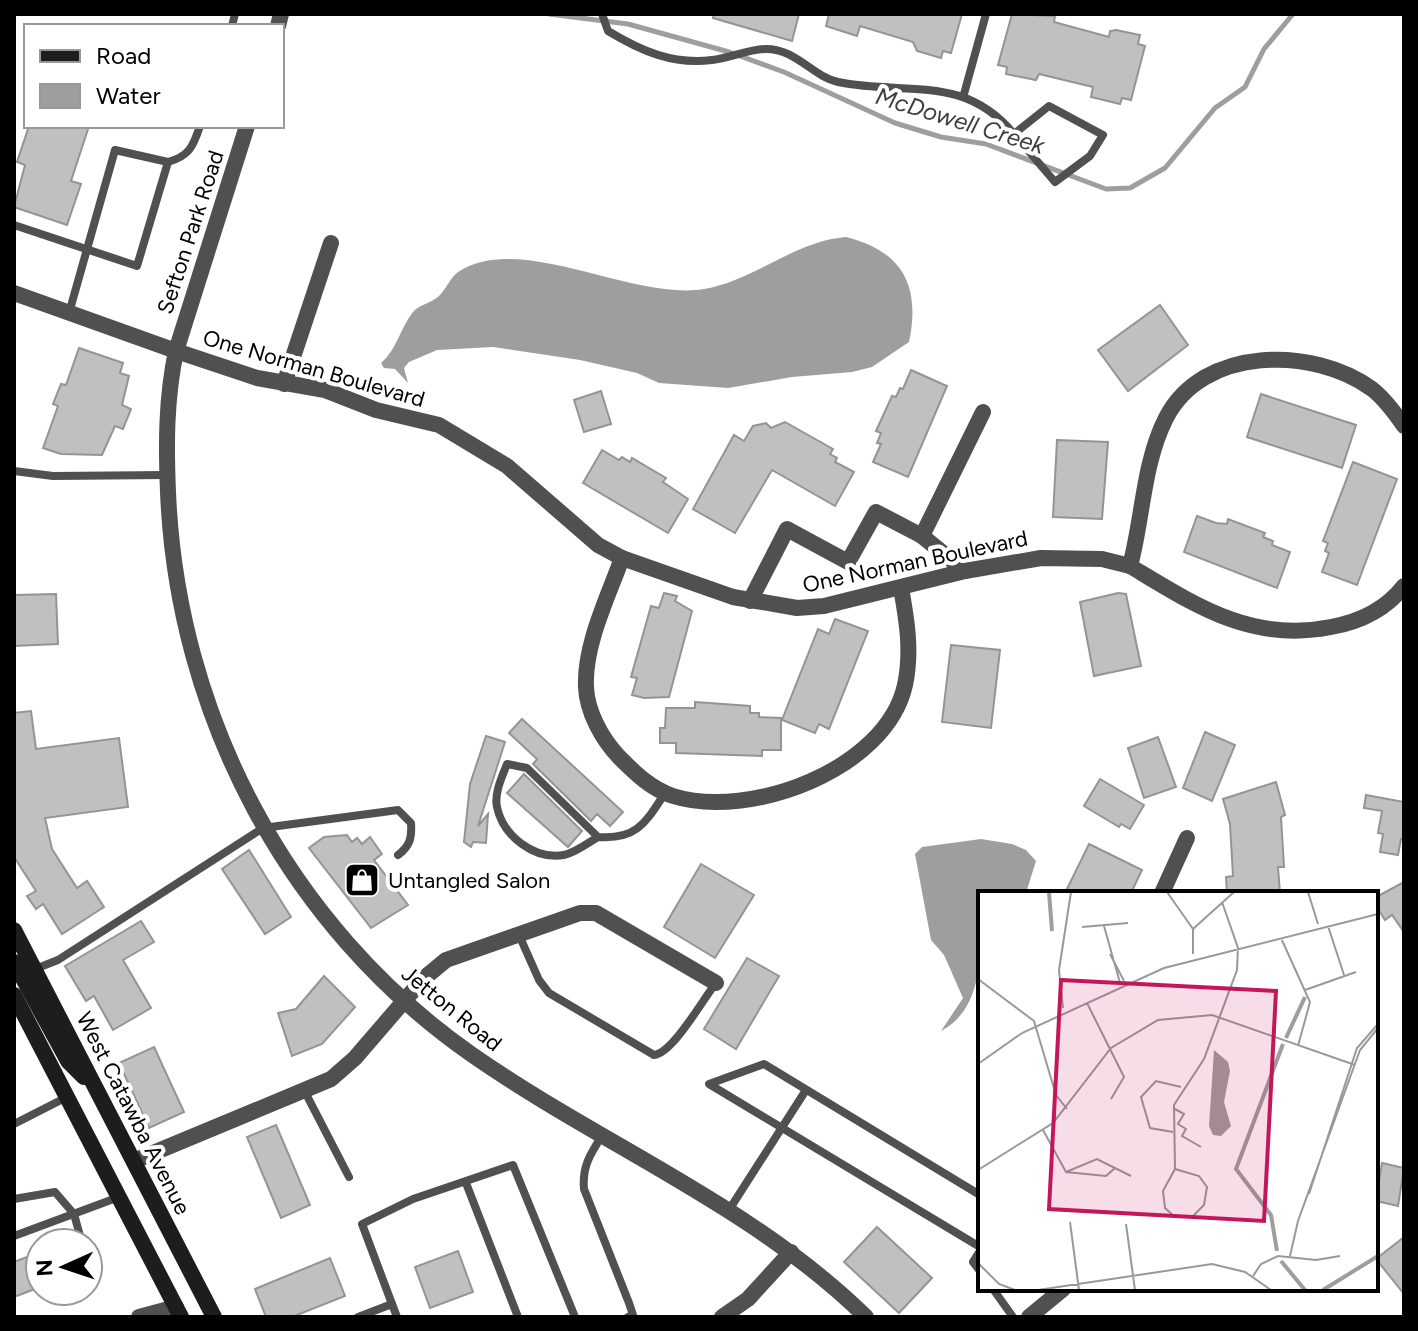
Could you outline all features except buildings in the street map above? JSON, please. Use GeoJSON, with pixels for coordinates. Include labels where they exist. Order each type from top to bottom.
{"type":"FeatureCollection","features":[{"type":"Feature","properties":{"kind":"main road","name":"West Catawba Avenue"},"geometry":{"type":"LineString","coordinates":[[14,930],[214,1317]]}},
{"type":"Feature","properties":{"kind":"main road"},"geometry":{"type":"LineString","coordinates":[[14,962],[68,1061],[96,1090]]}},
{"type":"Feature","properties":{"kind":"main road"},"geometry":{"type":"LineString","coordinates":[[14,995],[179,1312]]}},
{"type":"Feature","properties":{"kind":"street","name":"Sefton Park Road"},"geometry":{"type":"LineString","coordinates":[[176,351],[246,128]]}},
{"type":"Feature","properties":{"kind":"street"},"geometry":{"type":"LineString","coordinates":[[284,384],[331,243]]}},
{"type":"Feature","properties":{"kind":"street","name":"One Norman Boulevard"},"geometry":{"type":"LineString","coordinates":[[14,293],[176,351],[284,384],[325,390],[376,410],[439,425],[507,466],[580,532],[622,558],[750,601],[810,607],[965,571],[1059,557],[1130,566],[1228,618],[1268,631],[1345,625],[1369,615],[1404,586]]}},
{"type":"Feature","properties":{"kind":"street","name":"Jetton Road"},"geometry":{"type":"LineString","coordinates":[[176,351],[168,388],[167,475],[174,569],[192,650],[227,752],[263,828],[320,912],[402,1002],[514,1083],[791,1252],[866,1317]]}},
{"type":"Feature","properties":{"kind":"street"},"geometry":{"type":"LineString","coordinates":[[1130,566],[1149,470],[1166,417],[1178,399],[1211,374],[1249,361],[1270,359],[1320,367],[1372,389],[1404,426]]}},
{"type":"Feature","properties":{"kind":"street"},"geometry":{"type":"LineString","coordinates":[[922,536],[983,412]]}},
{"type":"Feature","properties":{"kind":"street"},"geometry":{"type":"LineString","coordinates":[[750,601],[787,529],[848,562],[876,512],[922,536],[965,571]]}},
{"type":"Feature","properties":{"kind":"street"},"geometry":{"type":"LineString","coordinates":[[622,558],[589,664],[588,698],[600,732],[637,774],[665,793],[697,801],[746,798],[800,784],[849,763],[881,732],[904,687],[909,651],[901,588]]}},
{"type":"Feature","properties":{"kind":"street"},"geometry":{"type":"LineString","coordinates":[[1163,891],[1187,838]]}},
{"type":"Feature","properties":{"kind":"street"},"geometry":{"type":"LineString","coordinates":[[134,1161],[304,1090],[343,1069],[402,1002],[446,960],[580,913],[596,913],[716,983]]}},
{"type":"Feature","properties":{"kind":"street"},"geometry":{"type":"LineString","coordinates":[[722,1317],[748,1299],[791,1252]]}},
{"type":"Feature","properties":{"kind":"street"},"geometry":{"type":"LineString","coordinates":[[1029,1317],[1061,1291]]}},
{"type":"Feature","properties":{"kind":"street"},"geometry":{"type":"LineString","coordinates":[[139,1317],[179,1312]]}},
{"type":"Feature","properties":{"kind":"lane"},"geometry":{"type":"LineString","coordinates":[[602,14],[608,31],[637,49],[677,61],[711,60],[766,49],[792,54],[835,81],[964,94],[1014,134],[1055,182],[1090,156],[1103,135],[1049,106],[1014,134]]}},
{"type":"Feature","properties":{"kind":"lane"},"geometry":{"type":"LineString","coordinates":[[964,94],[986,14]]}},
{"type":"Feature","properties":{"kind":"lane"},"geometry":{"type":"LineString","coordinates":[[69,313],[115,150],[168,162],[184,157],[193,148],[199,128]]}},
{"type":"Feature","properties":{"kind":"lane"},"geometry":{"type":"LineString","coordinates":[[14,225],[137,266],[168,162]]}},
{"type":"Feature","properties":{"kind":"lane"},"geometry":{"type":"LineString","coordinates":[[14,471],[53,476],[167,475]]}},
{"type":"Feature","properties":{"kind":"lane"},"geometry":{"type":"LineString","coordinates":[[598,837],[527,768],[507,764],[496,805],[505,827],[520,843],[542,854],[566,855],[598,837],[615,838],[642,827],[665,793]]}},
{"type":"Feature","properties":{"kind":"lane"},"geometry":{"type":"LineString","coordinates":[[35,969],[58,960],[263,828],[398,810],[411,823],[412,837],[407,848],[398,855]]}},
{"type":"Feature","properties":{"kind":"lane"},"geometry":{"type":"LineString","coordinates":[[519,934],[539,980],[549,993],[648,1054],[666,1051],[716,983]]}},
{"type":"Feature","properties":{"kind":"lane"},"geometry":{"type":"LineString","coordinates":[[978,1194],[764,1064],[709,1084],[783,1125],[978,1248]]}},
{"type":"Feature","properties":{"kind":"lane"},"geometry":{"type":"LineString","coordinates":[[304,1090],[349,1177]]}},
{"type":"Feature","properties":{"kind":"lane"},"geometry":{"type":"LineString","coordinates":[[728,1211],[806,1090]]}},
{"type":"Feature","properties":{"kind":"lane"},"geometry":{"type":"LineString","coordinates":[[14,1124],[67,1097]]}},
{"type":"Feature","properties":{"kind":"lane"},"geometry":{"type":"LineString","coordinates":[[602,1136],[582,1174],[584,1189],[629,1303],[633,1315],[628,1317]]}},
{"type":"Feature","properties":{"kind":"lane"},"geometry":{"type":"LineString","coordinates":[[397,1317],[362,1224],[413,1199],[513,1165],[575,1317]]}},
{"type":"Feature","properties":{"kind":"lane"},"geometry":{"type":"LineString","coordinates":[[466,1183],[518,1317]]}},
{"type":"Feature","properties":{"kind":"lane"},"geometry":{"type":"LineString","coordinates":[[14,1199],[55,1192],[74,1214],[78,1227]]}},
{"type":"Feature","properties":{"kind":"lane"},"geometry":{"type":"LineString","coordinates":[[14,1236],[120,1197]]}},
{"type":"Feature","properties":{"kind":"lane"},"geometry":{"type":"LineString","coordinates":[[994,1291],[1013,1317]]}},
{"type":"Feature","properties":{"kind":"lane"},"geometry":{"type":"LineString","coordinates":[[358,1317],[392,1304]]}},
{"type":"Feature","properties":{"kind":"water"},"geometry":{"type":"Polygon","coordinates":[[[846,237],[881,251],[894,261],[909,287],[912,322],[909,342],[872,367],[728,388],[659,383],[637,373],[580,360],[493,347],[437,350],[409,362],[404,368],[408,383],[395,369],[384,368],[381,363],[391,352],[413,312],[439,296],[458,272],[483,261],[512,259],[544,263],[644,286],[675,290],[704,289],[741,278],[809,246],[846,237]]]}},
{"type":"Feature","properties":{"kind":"water"},"geometry":{"type":"Polygon","coordinates":[[[981,839],[1012,844],[1026,850],[1036,861],[1027,891],[978,891],[978,970],[974,988],[956,1020],[941,1031],[963,998],[944,955],[931,940],[915,854],[922,847],[981,839]]]}},
{"type":"Feature","properties":{"kind":"waterway","name":"McDowell Creek"},"geometry":{"type":"LineString","coordinates":[[549,14],[628,24],[729,52],[784,72],[895,123],[941,137],[986,144],[1106,189],[1130,188],[1165,168],[1215,108],[1245,87],[1264,49],[1293,14]]}},
{"type":"Feature","properties":{"kind":"place","name":"Untangled Salon"},"geometry":{"type":"Point","coordinates":[362,880]}}]}
